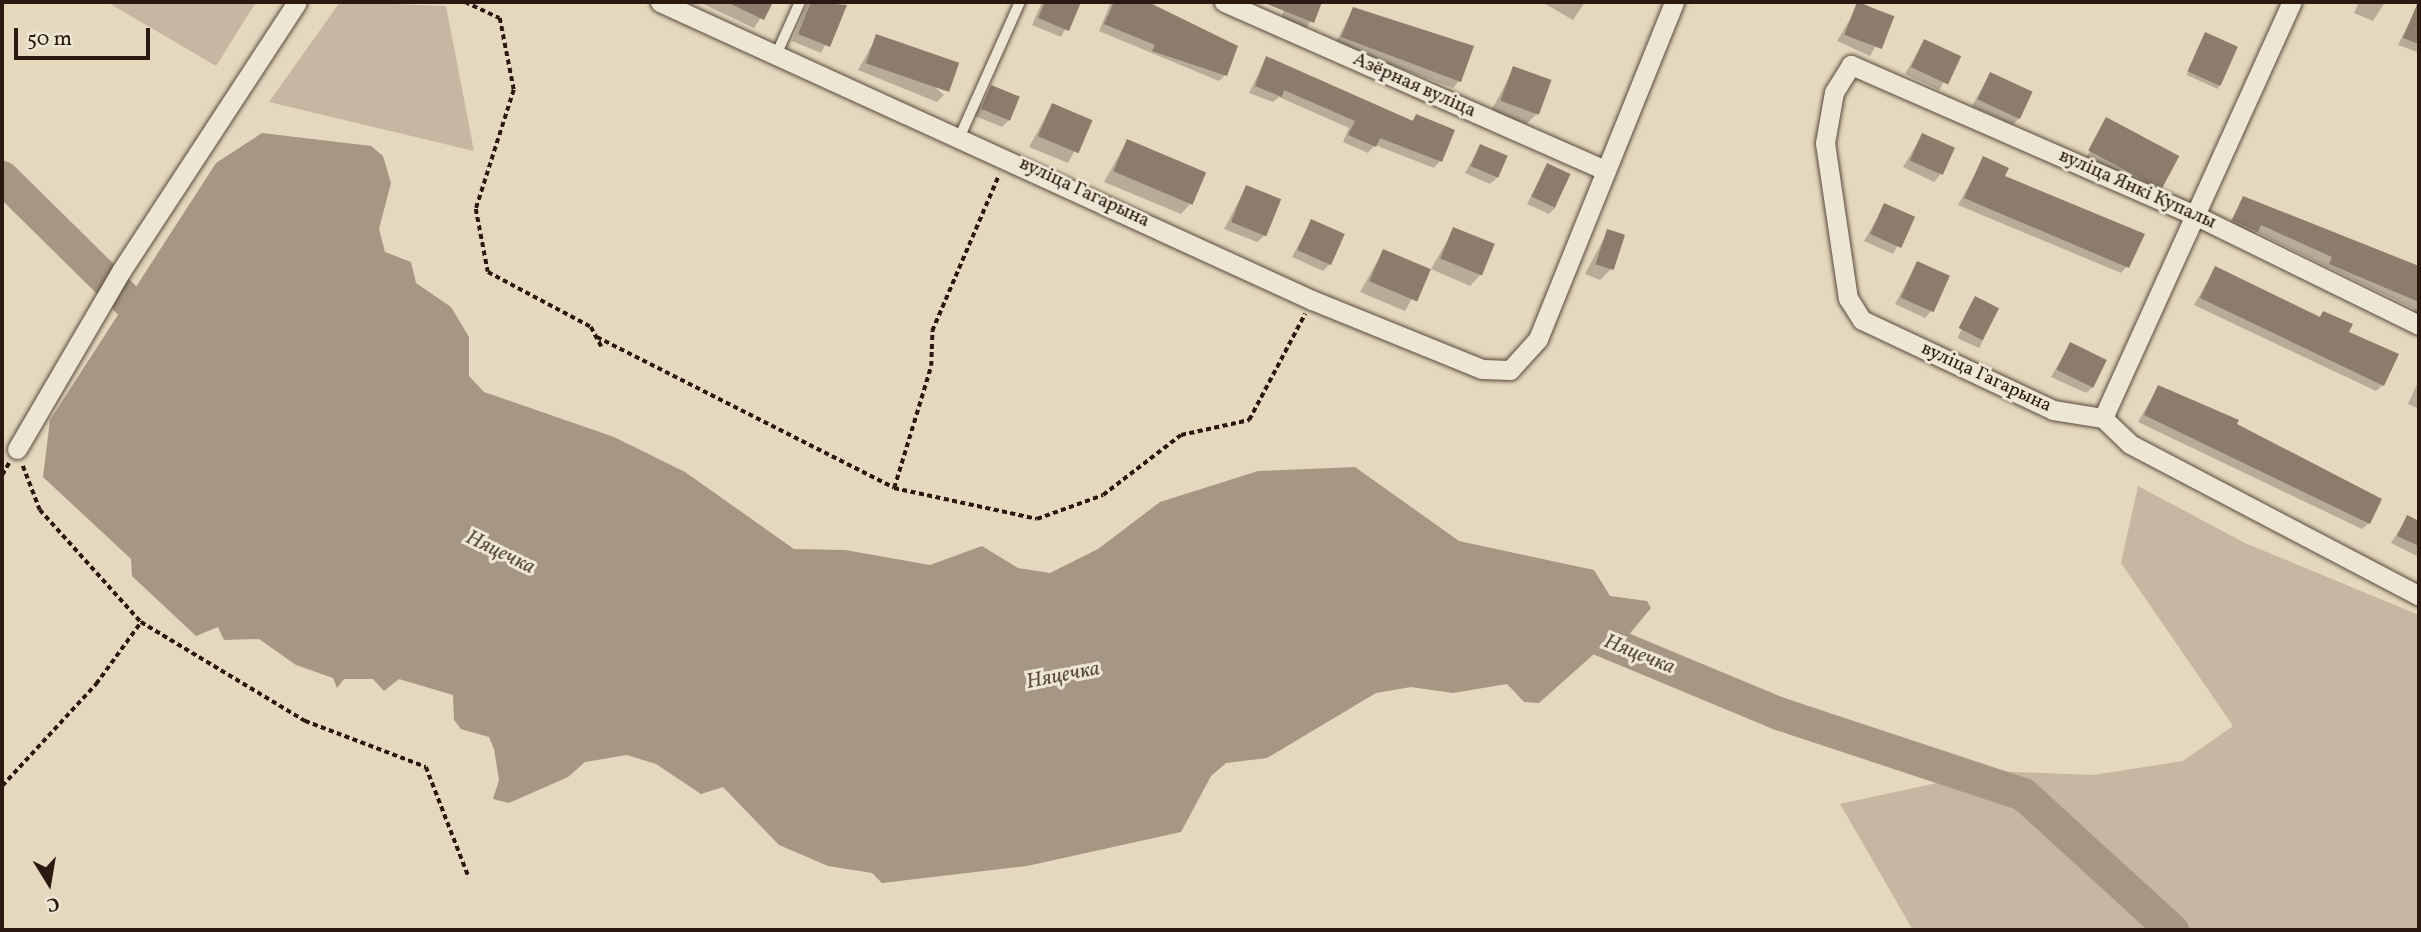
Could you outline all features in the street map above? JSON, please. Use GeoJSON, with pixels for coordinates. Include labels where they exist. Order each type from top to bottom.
{"type":"FeatureCollection","features":[{"type":"Feature","properties":{"kind":"street"},"geometry":{"type":"LineString","coordinates":[[17,449],[121,271],[298,2]]}},
{"type":"Feature","properties":{"kind":"street","name":"вуліца Гагарына"},"geometry":{"type":"LineString","coordinates":[[660,2],[1006,157],[1312,300],[1482,369],[1510,370],[1538,339],[1605,170]]}},
{"type":"Feature","properties":{"kind":"street","name":"Азёрная вуліца"},"geometry":{"type":"LineString","coordinates":[[1224,2],[1605,170]]}},
{"type":"Feature","properties":{"kind":"street"},"geometry":{"type":"LineString","coordinates":[[1605,170],[1674,2]]}},
{"type":"Feature","properties":{"kind":"street"},"geometry":{"type":"LineString","coordinates":[[2292,2],[2199,217],[2103,418],[2130,444],[2419,596]]}},
{"type":"Feature","properties":{"kind":"street","name":"вуліца Гагарына"},"geometry":{"type":"LineString","coordinates":[[1851,65],[1834,92],[1825,143],[1848,298],[1862,320],[2053,410],[2103,418]]}},
{"type":"Feature","properties":{"kind":"street","name":"вуліца Янкі Купалы"},"geometry":{"type":"LineString","coordinates":[[1851,65],[2199,217],[2419,325]]}},
{"type":"Feature","properties":{"kind":"lane"},"geometry":{"type":"LineString","coordinates":[[777,53],[800,2]]}},
{"type":"Feature","properties":{"kind":"lane"},"geometry":{"type":"LineString","coordinates":[[960,136],[1020,2]]}},
{"type":"Feature","properties":{"kind":"path"},"geometry":{"type":"LineString","coordinates":[[465,2],[500,18],[514,90],[476,209],[488,272],[591,327],[602,348]]}},
{"type":"Feature","properties":{"kind":"path"},"geometry":{"type":"LineString","coordinates":[[894,488],[930,366],[932,331],[1006,157]]}},
{"type":"Feature","properties":{"kind":"path"},"geometry":{"type":"LineString","coordinates":[[597,337],[894,488],[1037,519],[1103,495],[1181,435],[1249,420],[1312,300]]}},
{"type":"Feature","properties":{"kind":"path"},"geometry":{"type":"LineString","coordinates":[[17,449],[40,510],[141,622],[305,721],[426,767],[469,878]]}},
{"type":"Feature","properties":{"kind":"path"},"geometry":{"type":"LineString","coordinates":[[2,786],[96,684],[141,622]]}},
{"type":"Feature","properties":{"kind":"shaded area"},"geometry":{"type":"Polygon","coordinates":[[[107,2],[256,2],[216,66],[107,2]]]}},
{"type":"Feature","properties":{"kind":"shaded area"},"geometry":{"type":"Polygon","coordinates":[[[340,2],[446,6],[474,151],[269,102],[340,2]]]}},
{"type":"Feature","properties":{"kind":"shaded area"},"geometry":{"type":"Polygon","coordinates":[[[2138,486],[2245,543],[2419,615],[2419,930],[1913,930],[1840,804],[1992,771],[2093,775],[2183,761],[2233,726],[2121,563],[2138,486]]]}},
{"type":"Feature","properties":{"kind":"water"},"geometry":{"type":"Polygon","coordinates":[[[262,133],[371,146],[383,156],[391,183],[379,229],[385,252],[411,262],[416,283],[451,307],[469,337],[469,376],[484,392],[614,437],[685,472],[794,549],[845,550],[930,565],[982,546],[1018,568],[1050,573],[1098,549],[1160,502],[1258,471],[1355,467],[1459,541],[1594,570],[1610,596],[1647,601],[1651,608],[1622,643],[1622,660],[1594,654],[1539,703],[1524,702],[1507,684],[1453,693],[1411,687],[1376,693],[1267,758],[1226,763],[1211,776],[1181,832],[1027,866],[882,883],[872,873],[828,866],[779,845],[723,787],[701,794],[656,764],[627,755],[585,762],[568,777],[509,803],[493,799],[499,780],[494,749],[489,737],[461,729],[454,720],[453,695],[399,679],[384,691],[373,679],[344,679],[337,688],[333,678],[296,665],[259,639],[224,640],[218,627],[196,636],[132,576],[131,559],[43,477],[50,420],[216,163],[262,133]]]}},
{"type":"Feature","properties":{"kind":"building"},"geometry":{"type":"Polygon","coordinates":[[[727,2],[773,2],[764,20],[727,2]]]}},
{"type":"Feature","properties":{"kind":"building"},"geometry":{"type":"Polygon","coordinates":[[[811,2],[847,5],[830,47],[798,34],[811,2]]]}},
{"type":"Feature","properties":{"kind":"building"},"geometry":{"type":"Polygon","coordinates":[[[1045,2],[1081,2],[1069,31],[1038,18],[1045,2]]]}},
{"type":"Feature","properties":{"kind":"building"},"geometry":{"type":"Polygon","coordinates":[[[1114,2],[1148,2],[1238,46],[1227,76],[1152,51],[1155,45],[1104,24],[1114,2]]]}},
{"type":"Feature","properties":{"kind":"building"},"geometry":{"type":"Polygon","coordinates":[[[1262,2],[1322,2],[1314,23],[1262,2]]]}},
{"type":"Feature","properties":{"kind":"building"},"geometry":{"type":"Polygon","coordinates":[[[1857,2],[1894,16],[1882,49],[1844,35],[1857,2]]]}},
{"type":"Feature","properties":{"kind":"building"},"geometry":{"type":"Polygon","coordinates":[[[2419,2],[2419,44],[2403,38],[2419,2]]]}},
{"type":"Feature","properties":{"kind":"building"},"geometry":{"type":"Polygon","coordinates":[[[1353,7],[1474,46],[1461,82],[1341,37],[1353,7]]]}},
{"type":"Feature","properties":{"kind":"building"},"geometry":{"type":"Polygon","coordinates":[[[2205,32],[2238,47],[2220,86],[2188,71],[2205,32]]]}},
{"type":"Feature","properties":{"kind":"building"},"geometry":{"type":"Polygon","coordinates":[[[876,34],[959,63],[949,92],[866,63],[876,34]]]}},
{"type":"Feature","properties":{"kind":"building"},"geometry":{"type":"Polygon","coordinates":[[[1924,39],[1961,56],[1948,84],[1911,67],[1924,39]]]}},
{"type":"Feature","properties":{"kind":"building"},"geometry":{"type":"Polygon","coordinates":[[[1266,56],[1413,121],[1416,114],[1455,130],[1442,162],[1380,138],[1376,147],[1348,135],[1355,121],[1284,90],[1282,97],[1255,86],[1266,56]]]}},
{"type":"Feature","properties":{"kind":"building"},"geometry":{"type":"Polygon","coordinates":[[[1513,66],[1552,80],[1539,115],[1500,101],[1513,66]]]}},
{"type":"Feature","properties":{"kind":"building"},"geometry":{"type":"Polygon","coordinates":[[[1990,72],[2033,92],[2020,119],[1977,99],[1990,72]]]}},
{"type":"Feature","properties":{"kind":"building"},"geometry":{"type":"Polygon","coordinates":[[[991,85],[1020,97],[1010,121],[981,109],[991,85]]]}},
{"type":"Feature","properties":{"kind":"building"},"geometry":{"type":"Polygon","coordinates":[[[1052,103],[1093,120],[1078,153],[1038,136],[1052,103]]]}},
{"type":"Feature","properties":{"kind":"building"},"geometry":{"type":"Polygon","coordinates":[[[2106,117],[2179,156],[2161,190],[2088,151],[2106,117]]]}},
{"type":"Feature","properties":{"kind":"building"},"geometry":{"type":"Polygon","coordinates":[[[1922,133],[1955,148],[1943,175],[1910,160],[1922,133]]]}},
{"type":"Feature","properties":{"kind":"building"},"geometry":{"type":"Polygon","coordinates":[[[1127,139],[1206,173],[1192,205],[1113,171],[1127,139]]]}},
{"type":"Feature","properties":{"kind":"building"},"geometry":{"type":"Polygon","coordinates":[[[1480,144],[1508,156],[1498,178],[1471,166],[1480,144]]]}},
{"type":"Feature","properties":{"kind":"building"},"geometry":{"type":"Polygon","coordinates":[[[1983,156],[2009,168],[2005,176],[2145,234],[2129,268],[1964,198],[1983,156]]]}},
{"type":"Feature","properties":{"kind":"building"},"geometry":{"type":"Polygon","coordinates":[[[1547,163],[1571,174],[1555,208],[1531,197],[1547,163]]]}},
{"type":"Feature","properties":{"kind":"building"},"geometry":{"type":"Polygon","coordinates":[[[1246,185],[1281,199],[1266,236],[1231,222],[1246,185]]]}},
{"type":"Feature","properties":{"kind":"building"},"geometry":{"type":"Polygon","coordinates":[[[2243,196],[2419,266],[2419,302],[2329,264],[2332,257],[2261,225],[2258,232],[2232,220],[2243,196]]]}},
{"type":"Feature","properties":{"kind":"building"},"geometry":{"type":"Polygon","coordinates":[[[1884,203],[1915,217],[1901,248],[1870,234],[1884,203]]]}},
{"type":"Feature","properties":{"kind":"building"},"geometry":{"type":"Polygon","coordinates":[[[1311,219],[1345,234],[1331,265],[1297,250],[1311,219]]]}},
{"type":"Feature","properties":{"kind":"building"},"geometry":{"type":"Polygon","coordinates":[[[1453,227],[1495,244],[1482,275],[1440,259],[1453,227]]]}},
{"type":"Feature","properties":{"kind":"building"},"geometry":{"type":"Polygon","coordinates":[[[1607,229],[1625,235],[1614,270],[1596,264],[1607,229]]]}},
{"type":"Feature","properties":{"kind":"building"},"geometry":{"type":"Polygon","coordinates":[[[1383,249],[1431,269],[1417,302],[1369,281],[1383,249]]]}},
{"type":"Feature","properties":{"kind":"building"},"geometry":{"type":"Polygon","coordinates":[[[1917,261],[1950,276],[1934,312],[1901,298],[1917,261]]]}},
{"type":"Feature","properties":{"kind":"building"},"geometry":{"type":"Polygon","coordinates":[[[2215,266],[2320,317],[2323,311],[2353,324],[2349,332],[2399,354],[2384,386],[2200,298],[2215,266]]]}},
{"type":"Feature","properties":{"kind":"building"},"geometry":{"type":"Polygon","coordinates":[[[1975,296],[1999,308],[1983,340],[1959,328],[1975,296]]]}},
{"type":"Feature","properties":{"kind":"building"},"geometry":{"type":"Polygon","coordinates":[[[2070,342],[2107,360],[2093,388],[2056,370],[2070,342]]]}},
{"type":"Feature","properties":{"kind":"building"},"geometry":{"type":"Polygon","coordinates":[[[2158,385],[2239,420],[2237,424],[2382,499],[2370,524],[2144,415],[2158,385]]]}},
{"type":"Feature","properties":{"kind":"building"},"geometry":{"type":"Polygon","coordinates":[[[2407,515],[2419,521],[2419,546],[2397,536],[2407,515]]]}},
{"type":"Feature","properties":{"kind":"waterway","name":"Няцечка"},"geometry":{"type":"LineString","coordinates":[[2,177],[158,331]]}},
{"type":"Feature","properties":{"kind":"waterway","name":"Няцечка"},"geometry":{"type":"LineString","coordinates":[[1581,631],[1778,713],[2023,794],[2172,930]]}}]}
